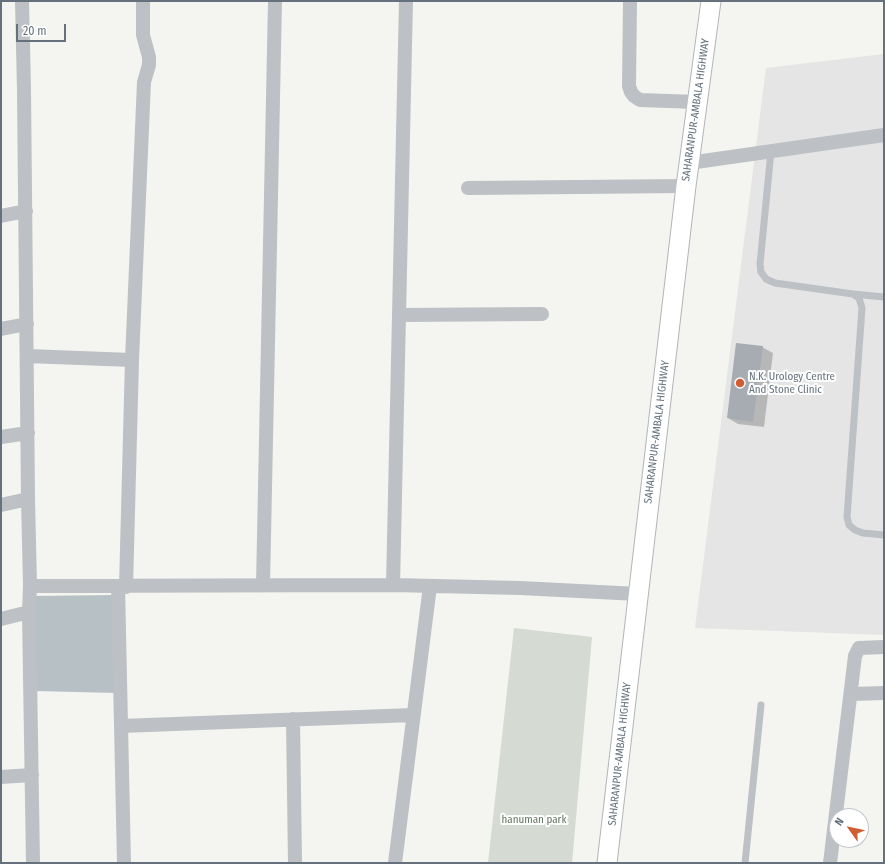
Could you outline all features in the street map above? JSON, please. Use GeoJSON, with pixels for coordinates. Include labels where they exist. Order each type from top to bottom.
{"type":"FeatureCollection","features":[{"type":"Feature","properties":{"kind":"main road","name":"SAHARANPUR-AMBALA HIGHWAY"},"geometry":{"type":"LineString","coordinates":[[608,863],[686,186],[711,1]]}},
{"type":"Feature","properties":{"kind":"street"},"geometry":{"type":"LineString","coordinates":[[22,1],[26,211],[29,612],[33,863]]}},
{"type":"Feature","properties":{"kind":"street"},"geometry":{"type":"LineString","coordinates":[[124,863],[121,726],[122,587],[144,82],[149,65],[149,57],[143,35],[143,1]]}},
{"type":"Feature","properties":{"kind":"street"},"geometry":{"type":"LineString","coordinates":[[263,585],[275,1]]}},
{"type":"Feature","properties":{"kind":"street"},"geometry":{"type":"LineString","coordinates":[[393,585],[406,1]]}},
{"type":"Feature","properties":{"kind":"street"},"geometry":{"type":"LineString","coordinates":[[630,1],[629,86],[631,92],[640,100],[697,102]]}},
{"type":"Feature","properties":{"kind":"street"},"geometry":{"type":"LineString","coordinates":[[689,163],[884,134]]}},
{"type":"Feature","properties":{"kind":"street"},"geometry":{"type":"LineString","coordinates":[[468,188],[686,186]]}},
{"type":"Feature","properties":{"kind":"street"},"geometry":{"type":"LineString","coordinates":[[1,216],[26,211]]}},
{"type":"Feature","properties":{"kind":"street"},"geometry":{"type":"LineString","coordinates":[[399,314],[542,314]]}},
{"type":"Feature","properties":{"kind":"street"},"geometry":{"type":"LineString","coordinates":[[1,330],[27,324]]}},
{"type":"Feature","properties":{"kind":"street"},"geometry":{"type":"LineString","coordinates":[[27,356],[132,360]]}},
{"type":"Feature","properties":{"kind":"street"},"geometry":{"type":"LineString","coordinates":[[1,437],[28,433]]}},
{"type":"Feature","properties":{"kind":"street"},"geometry":{"type":"LineString","coordinates":[[1,505],[28,499]]}},
{"type":"Feature","properties":{"kind":"street"},"geometry":{"type":"LineString","coordinates":[[30,586],[122,587],[393,585],[638,594]]}},
{"type":"Feature","properties":{"kind":"street"},"geometry":{"type":"LineString","coordinates":[[395,863],[430,586]]}},
{"type":"Feature","properties":{"kind":"street"},"geometry":{"type":"LineString","coordinates":[[1,619],[29,612]]}},
{"type":"Feature","properties":{"kind":"street"},"geometry":{"type":"LineString","coordinates":[[830,863],[852,694],[855,656],[859,648],[884,647]]}},
{"type":"Feature","properties":{"kind":"street"},"geometry":{"type":"LineString","coordinates":[[852,694],[884,693]]}},
{"type":"Feature","properties":{"kind":"street"},"geometry":{"type":"LineString","coordinates":[[121,726],[413,715]]}},
{"type":"Feature","properties":{"kind":"street"},"geometry":{"type":"LineString","coordinates":[[292,719],[295,863]]}},
{"type":"Feature","properties":{"kind":"street"},"geometry":{"type":"LineString","coordinates":[[1,778],[32,775]]}},
{"type":"Feature","properties":{"kind":"lane"},"geometry":{"type":"LineString","coordinates":[[771,151],[760,264],[761,272],[766,279],[775,283],[884,297]]}},
{"type":"Feature","properties":{"kind":"lane"},"geometry":{"type":"LineString","coordinates":[[853,294],[859,298],[862,308],[847,516],[849,526],[855,530],[863,533],[884,535]]}},
{"type":"Feature","properties":{"kind":"lane"},"geometry":{"type":"LineString","coordinates":[[745,863],[761,705]]}},
{"type":"Feature","properties":{"kind":"shaded area"},"geometry":{"type":"Polygon","coordinates":[[[884,54],[884,635],[695,628],[766,68],[884,54]]]}},
{"type":"Feature","properties":{"kind":"shaded area"},"geometry":{"type":"Polygon","coordinates":[[[114,595],[117,693],[35,691],[34,596],[114,595]]]}},
{"type":"Feature","properties":{"kind":"green space","name":"hanuman park"},"geometry":{"type":"Polygon","coordinates":[[[514,628],[592,637],[572,863],[488,863],[514,628]]]}},
{"type":"Feature","properties":{"kind":"building"},"geometry":{"type":"Polygon","coordinates":[[[736,343],[763,346],[753,422],[727,418],[736,343]]]}},
{"type":"Feature","properties":{"kind":"place","name":"N.K. Urology Centre And Stone Clinic"},"geometry":{"type":"Point","coordinates":[740,383]}}]}
